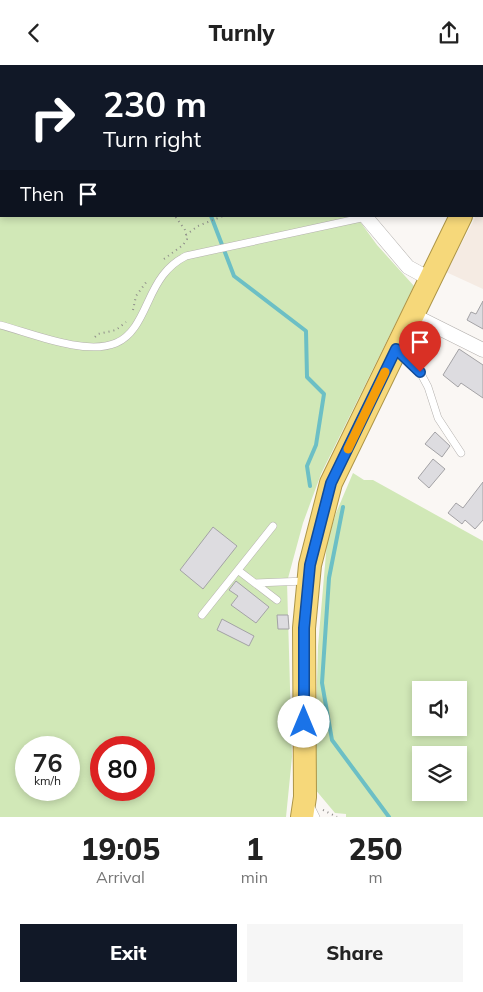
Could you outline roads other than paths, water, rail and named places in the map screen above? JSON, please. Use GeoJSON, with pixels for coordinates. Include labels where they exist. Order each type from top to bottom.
{"type":"FeatureCollection","features":[{"type":"Feature","properties":{"kind":"highway"},"geometry":{"type":"LineString","coordinates":[[304,807],[304,628],[310,565],[331,483],[461,217]]}},
{"type":"Feature","properties":{"kind":"street"},"geometry":{"type":"LineString","coordinates":[[365,217],[408,267],[430,279]]}},
{"type":"Feature","properties":{"kind":"street"},"geometry":{"type":"LineString","coordinates":[[413,315],[483,350]]}},
{"type":"Feature","properties":{"kind":"lane"},"geometry":{"type":"LineString","coordinates":[[0,325],[86,347],[116,343],[139,321],[154,289],[174,262],[186,256],[365,217]]}},
{"type":"Feature","properties":{"kind":"lane"},"geometry":{"type":"LineString","coordinates":[[396,349],[420,372],[428,387],[438,418],[461,453]]}},
{"type":"Feature","properties":{"kind":"lane"},"geometry":{"type":"LineString","coordinates":[[202,615],[273,526]]}},
{"type":"Feature","properties":{"kind":"lane"},"geometry":{"type":"LineString","coordinates":[[239,571],[277,600]]}},
{"type":"Feature","properties":{"kind":"lane"},"geometry":{"type":"LineString","coordinates":[[255,583],[309,581]]}},
{"type":"Feature","properties":{"kind":"lane"},"geometry":{"type":"LineString","coordinates":[[304,807],[316,814],[316,817]]}},
{"type":"Feature","properties":{"kind":"waterway"},"geometry":{"type":"LineString","coordinates":[[211,217],[234,276],[306,331],[307,377],[324,394],[316,445],[307,466],[310,486]]}},
{"type":"Feature","properties":{"kind":"waterway"},"geometry":{"type":"LineString","coordinates":[[343,507],[329,578],[322,683],[332,740],[389,817]]}}]}
